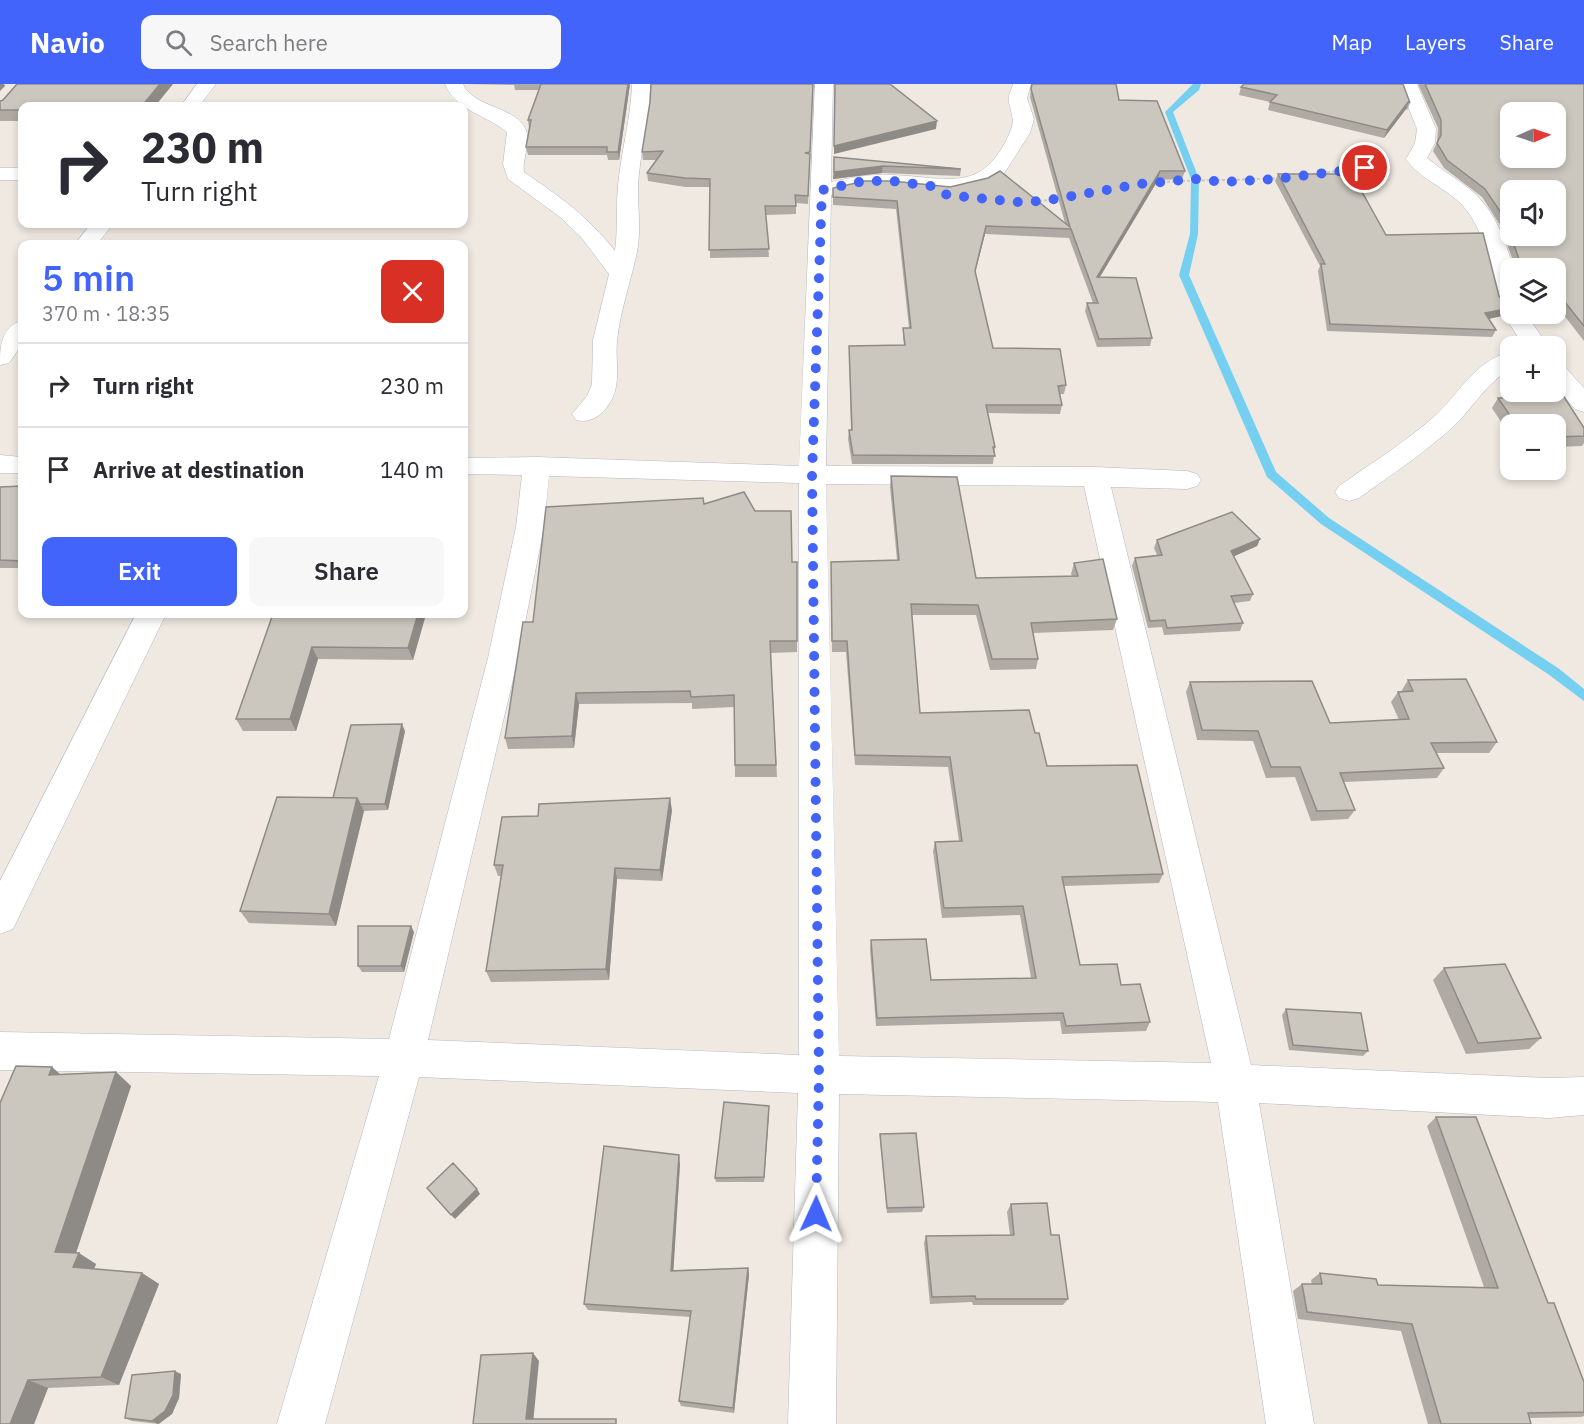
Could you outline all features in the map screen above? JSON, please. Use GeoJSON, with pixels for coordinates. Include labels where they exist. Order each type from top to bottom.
{"type":"FeatureCollection","features":[{"type":"Feature","properties":{"kind":"street"},"geometry":{"type":"LineString","coordinates":[[193,102],[207,84]]}},
{"type":"Feature","properties":{"kind":"street"},"geometry":{"type":"LineString","coordinates":[[454,84],[456,92],[462,99],[496,115],[516,130],[517,149],[512,166],[515,175],[568,212],[589,232],[621,274]]}},
{"type":"Feature","properties":{"kind":"street"},"geometry":{"type":"LineString","coordinates":[[585,414],[599,399],[605,384],[605,340],[626,250],[629,221],[628,187],[641,105],[641,84]]}},
{"type":"Feature","properties":{"kind":"street"},"geometry":{"type":"LineString","coordinates":[[812,1424],[819,1075],[812,475],[824,84]]}},
{"type":"Feature","properties":{"kind":"street"},"geometry":{"type":"LineString","coordinates":[[822,190],[864,181],[892,181],[949,187],[979,180],[996,171],[1020,133],[1024,119],[1018,98],[1022,84]]}},
{"type":"Feature","properties":{"kind":"street"},"geometry":{"type":"LineString","coordinates":[[1408,84],[1424,119],[1427,132],[1425,143],[1416,159],[1478,209],[1487,226],[1500,264]]}},
{"type":"Feature","properties":{"kind":"street"},"geometry":{"type":"LineString","coordinates":[[0,174],[18,174]]}},
{"type":"Feature","properties":{"kind":"street"},"geometry":{"type":"LineString","coordinates":[[89,240],[99,228]]}},
{"type":"Feature","properties":{"kind":"street"},"geometry":{"type":"LineString","coordinates":[[0,358],[18,333]]}},
{"type":"Feature","properties":{"kind":"street"},"geometry":{"type":"LineString","coordinates":[[1349,492],[1413,446],[1447,418],[1466,394],[1500,365]]}},
{"type":"Feature","properties":{"kind":"street"},"geometry":{"type":"LineString","coordinates":[[1566,383],[1584,404]]}},
{"type":"Feature","properties":{"kind":"street"},"geometry":{"type":"LineString","coordinates":[[0,464],[18,465]]}},
{"type":"Feature","properties":{"kind":"street"},"geometry":{"type":"LineString","coordinates":[[468,466],[537,466],[812,475],[1095,476],[1187,480]]}},
{"type":"Feature","properties":{"kind":"street"},"geometry":{"type":"LineString","coordinates":[[300,1424],[404,1058],[503,658],[530,527],[537,466]]}},
{"type":"Feature","properties":{"kind":"street"},"geometry":{"type":"LineString","coordinates":[[1095,476],[1235,1083],[1290,1424]]}},
{"type":"Feature","properties":{"kind":"street"},"geometry":{"type":"LineString","coordinates":[[0,918],[149,618]]}},
{"type":"Feature","properties":{"kind":"street"},"geometry":{"type":"LineString","coordinates":[[0,1051],[404,1058],[819,1075],[1235,1083],[1549,1098],[1584,1096]]}},
{"type":"Feature","properties":{"kind":"path"},"geometry":{"type":"LineString","coordinates":[[1297,176],[1416,159]]}},
{"type":"Feature","properties":{"kind":"path"},"geometry":{"type":"LineString","coordinates":[[1149,183],[1195,179],[1224,182],[1287,177]]}},
{"type":"Feature","properties":{"kind":"path"},"geometry":{"type":"LineString","coordinates":[[1027,202],[1064,198]]}},
{"type":"Feature","properties":{"kind":"building"},"geometry":{"type":"Polygon","coordinates":[[[17,84],[160,84],[145,102],[18,102],[18,110],[0,110],[0,101],[17,84]]]}},
{"type":"Feature","properties":{"kind":"building"},"geometry":{"type":"Polygon","coordinates":[[[541,84],[628,84],[618,152],[607,152],[607,147],[526,147],[531,120],[528,120],[541,84]]]}},
{"type":"Feature","properties":{"kind":"building"},"geometry":{"type":"Polygon","coordinates":[[[651,84],[813,84],[810,152],[805,153],[810,154],[808,196],[795,195],[796,206],[765,206],[769,249],[709,250],[710,179],[647,173],[663,151],[642,152],[651,84]]]}},
{"type":"Feature","properties":{"kind":"building"},"geometry":{"type":"Polygon","coordinates":[[[835,84],[890,84],[937,121],[834,146],[835,84]]]}},
{"type":"Feature","properties":{"kind":"building"},"geometry":{"type":"Polygon","coordinates":[[[1032,84],[1116,84],[1119,100],[1157,101],[1185,171],[1160,171],[1097,277],[1136,278],[1152,338],[1099,339],[1087,303],[1098,303],[1071,229],[986,226],[975,271],[993,348],[1060,349],[1066,385],[1058,386],[1062,405],[986,405],[995,456],[853,455],[849,430],[852,430],[849,346],[905,345],[903,328],[911,328],[897,201],[833,197],[833,188],[865,181],[892,181],[950,187],[988,178],[1000,171],[1070,227],[1031,89],[1032,84]]]}},
{"type":"Feature","properties":{"kind":"building"},"geometry":{"type":"Polygon","coordinates":[[[1244,84],[1403,84],[1410,103],[1409,101],[1387,130],[1270,102],[1277,95],[1241,87],[1244,84]]]}},
{"type":"Feature","properties":{"kind":"building"},"geometry":{"type":"Polygon","coordinates":[[[1425,84],[1584,84],[1584,326],[1566,304],[1566,258],[1519,258],[1514,246],[1566,246],[1566,180],[1500,180],[1500,211],[1485,189],[1447,160],[1437,143],[1441,135],[1441,120],[1425,84]]]}},
{"type":"Feature","properties":{"kind":"building"},"geometry":{"type":"Polygon","coordinates":[[[834,157],[961,169],[883,166],[834,172],[834,157]]]}},
{"type":"Feature","properties":{"kind":"building"},"geometry":{"type":"Polygon","coordinates":[[[1278,174],[1352,174],[1386,235],[1483,233],[1500,297],[1500,310],[1485,313],[1496,330],[1330,324],[1321,264],[1325,264],[1278,174]]]}},
{"type":"Feature","properties":{"kind":"building"},"geometry":{"type":"Polygon","coordinates":[[[1566,400],[1584,428],[1584,436],[1566,437],[1566,414],[1509,414],[1501,402],[1566,402],[1566,400]]]}},
{"type":"Feature","properties":{"kind":"building"},"geometry":{"type":"Polygon","coordinates":[[[891,476],[957,477],[976,578],[1078,576],[1074,563],[1103,559],[1117,619],[1031,623],[1038,659],[992,659],[978,605],[911,604],[920,713],[1029,710],[1035,733],[1039,733],[1047,766],[1137,765],[1163,874],[1062,877],[1080,965],[1117,964],[1121,985],[1140,984],[1150,1022],[1066,1026],[1063,1013],[877,1018],[871,940],[926,939],[931,980],[1036,978],[1023,906],[944,908],[935,842],[962,841],[950,757],[855,755],[847,641],[832,641],[831,562],[899,560],[891,476]]]}},
{"type":"Feature","properties":{"kind":"building"},"geometry":{"type":"Polygon","coordinates":[[[18,486],[18,561],[0,560],[0,487],[18,486]]]}},
{"type":"Feature","properties":{"kind":"building"},"geometry":{"type":"Polygon","coordinates":[[[744,492],[755,511],[791,511],[792,562],[797,562],[797,641],[770,641],[776,765],[735,765],[734,695],[691,697],[690,691],[576,693],[572,736],[505,738],[523,622],[533,622],[546,507],[703,498],[704,504],[744,492]]]}},
{"type":"Feature","properties":{"kind":"building"},"geometry":{"type":"Polygon","coordinates":[[[1232,512],[1260,539],[1231,551],[1253,594],[1231,596],[1243,623],[1167,628],[1165,620],[1150,621],[1135,558],[1162,555],[1157,540],[1232,512]]]}},
{"type":"Feature","properties":{"kind":"building"},"geometry":{"type":"Polygon","coordinates":[[[272,618],[417,618],[408,648],[312,647],[290,719],[236,719],[272,618]]]}},
{"type":"Feature","properties":{"kind":"building"},"geometry":{"type":"Polygon","coordinates":[[[1466,679],[1497,742],[1431,743],[1444,768],[1340,773],[1355,810],[1317,811],[1300,767],[1271,767],[1258,731],[1202,730],[1190,682],[1312,681],[1330,723],[1409,719],[1398,692],[1413,691],[1408,680],[1466,679]]]}},
{"type":"Feature","properties":{"kind":"building"},"geometry":{"type":"Polygon","coordinates":[[[402,724],[385,804],[360,804],[357,798],[333,798],[351,725],[402,724]]]}},
{"type":"Feature","properties":{"kind":"building"},"geometry":{"type":"Polygon","coordinates":[[[277,797],[357,798],[329,914],[240,911],[277,797]]]}},
{"type":"Feature","properties":{"kind":"building"},"geometry":{"type":"Polygon","coordinates":[[[670,798],[660,870],[615,868],[606,969],[486,971],[503,865],[494,865],[502,817],[538,816],[539,804],[670,798]]]}},
{"type":"Feature","properties":{"kind":"building"},"geometry":{"type":"Polygon","coordinates":[[[358,926],[411,926],[401,966],[358,966],[358,926]]]}},
{"type":"Feature","properties":{"kind":"building"},"geometry":{"type":"Polygon","coordinates":[[[1505,964],[1541,1038],[1478,1043],[1444,968],[1505,964]]]}},
{"type":"Feature","properties":{"kind":"building"},"geometry":{"type":"Polygon","coordinates":[[[1286,1009],[1361,1013],[1368,1051],[1293,1045],[1286,1009]]]}},
{"type":"Feature","properties":{"kind":"building"},"geometry":{"type":"Polygon","coordinates":[[[16,1066],[52,1067],[49,1075],[116,1072],[55,1252],[79,1253],[73,1267],[142,1273],[101,1377],[28,1380],[10,1424],[0,1424],[0,1103],[16,1066]]]}},
{"type":"Feature","properties":{"kind":"building"},"geometry":{"type":"Polygon","coordinates":[[[724,1102],[769,1106],[764,1177],[715,1178],[724,1102]]]}},
{"type":"Feature","properties":{"kind":"building"},"geometry":{"type":"Polygon","coordinates":[[[1436,1117],[1476,1117],[1548,1303],[1554,1303],[1584,1382],[1584,1412],[1528,1413],[1531,1424],[1441,1424],[1412,1324],[1307,1312],[1302,1284],[1322,1284],[1320,1273],[1376,1279],[1378,1285],[1498,1288],[1436,1117]]]}},
{"type":"Feature","properties":{"kind":"building"},"geometry":{"type":"Polygon","coordinates":[[[916,1133],[924,1207],[887,1208],[880,1134],[916,1133]]]}},
{"type":"Feature","properties":{"kind":"building"},"geometry":{"type":"Polygon","coordinates":[[[604,1146],[679,1155],[671,1271],[748,1268],[733,1408],[679,1401],[691,1311],[584,1304],[604,1146]]]}},
{"type":"Feature","properties":{"kind":"building"},"geometry":{"type":"Polygon","coordinates":[[[453,1163],[477,1189],[451,1215],[427,1188],[453,1163]]]}},
{"type":"Feature","properties":{"kind":"building"},"geometry":{"type":"Polygon","coordinates":[[[1047,1203],[1051,1235],[1059,1235],[1068,1299],[932,1297],[926,1236],[1014,1235],[1011,1204],[1047,1203]]]}},
{"type":"Feature","properties":{"kind":"building"},"geometry":{"type":"Polygon","coordinates":[[[533,1353],[526,1419],[616,1419],[616,1424],[473,1424],[481,1355],[533,1353]]]}},
{"type":"Feature","properties":{"kind":"building"},"geometry":{"type":"Polygon","coordinates":[[[175,1371],[173,1395],[165,1411],[152,1421],[125,1418],[132,1375],[175,1371]]]}},
{"type":"Feature","properties":{"kind":"waterway"},"geometry":{"type":"LineString","coordinates":[[1197,84],[1196,88],[1169,112],[1195,179],[1194,234],[1184,275],[1271,474],[1325,521],[1553,671],[1584,696]]}},
{"type":"Feature","properties":{"kind":"route"},"geometry":{"type":"LineString","coordinates":[[816,1214],[819,1075],[812,475],[822,190],[864,181],[892,181],[931,186],[947,195],[969,198],[1018,202],[1044,201],[1140,184],[1188,179],[1224,182],[1276,179],[1365,168]]}}]}
